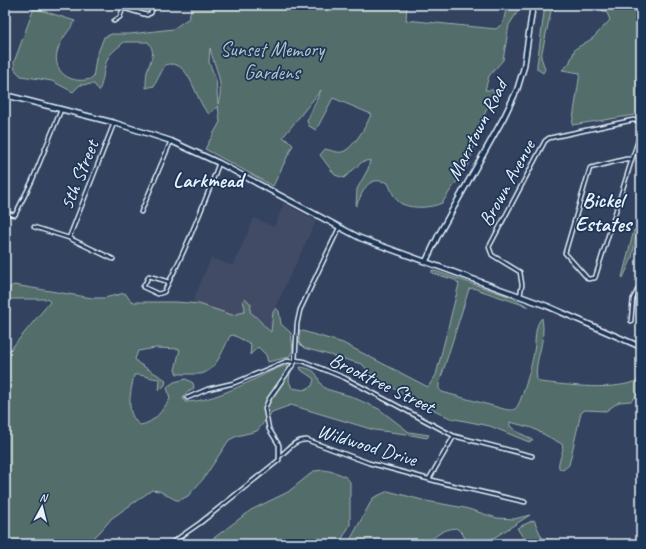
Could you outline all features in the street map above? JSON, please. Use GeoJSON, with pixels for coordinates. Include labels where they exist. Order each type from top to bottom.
{"type":"FeatureCollection","features":[{"type":"Feature","properties":{"kind":"main road","name":"Marrtown Road"},"geometry":{"type":"LineString","coordinates":[[426,261],[439,234],[504,117],[516,90],[524,67],[533,5]]}},
{"type":"Feature","properties":{"kind":"main road"},"geometry":{"type":"LineString","coordinates":[[5,96],[115,122],[171,141],[219,163],[360,238],[520,296],[641,347]]}},
{"type":"Feature","properties":{"kind":"street"},"geometry":{"type":"LineString","coordinates":[[114,21],[120,17],[123,7],[147,15],[151,13],[154,5]]}},
{"type":"Feature","properties":{"kind":"street"},"geometry":{"type":"LineString","coordinates":[[5,213],[16,215],[62,109]]}},
{"type":"Feature","properties":{"kind":"street","name":"Brown Avenue"},"geometry":{"type":"LineString","coordinates":[[520,296],[522,285],[520,272],[492,255],[489,246],[546,141],[549,138],[633,120],[641,121]]}},
{"type":"Feature","properties":{"kind":"street","name":"5th Street"},"geometry":{"type":"LineString","coordinates":[[69,238],[115,122]]}},
{"type":"Feature","properties":{"kind":"street"},"geometry":{"type":"LineString","coordinates":[[632,159],[626,159],[590,168],[565,253],[588,279],[594,278],[596,275],[641,132]]}},
{"type":"Feature","properties":{"kind":"street"},"geometry":{"type":"LineString","coordinates":[[141,212],[171,141]]}},
{"type":"Feature","properties":{"kind":"street"},"geometry":{"type":"LineString","coordinates":[[169,282],[150,276],[143,287],[144,290],[161,294],[169,282],[192,234],[219,163]]}},
{"type":"Feature","properties":{"kind":"street"},"geometry":{"type":"LineString","coordinates":[[34,227],[69,238],[113,259]]}},
{"type":"Feature","properties":{"kind":"street"},"geometry":{"type":"LineString","coordinates":[[280,456],[279,445],[269,429],[265,408],[269,399],[295,361],[297,324],[300,310],[339,228]]}},
{"type":"Feature","properties":{"kind":"street"},"geometry":{"type":"LineString","coordinates":[[631,321],[633,299],[641,283]]}},
{"type":"Feature","properties":{"kind":"street"},"geometry":{"type":"LineString","coordinates":[[187,398],[208,389],[234,382],[287,361],[295,361]]}},
{"type":"Feature","properties":{"kind":"street","name":"Brooktree Street"},"geometry":{"type":"LineString","coordinates":[[295,361],[303,361],[344,378],[454,436]]}},
{"type":"Feature","properties":{"kind":"street"},"geometry":{"type":"LineString","coordinates":[[454,436],[532,456]]}},
{"type":"Feature","properties":{"kind":"street","name":"Wildwood Drive"},"geometry":{"type":"LineString","coordinates":[[428,479],[454,436]]}},
{"type":"Feature","properties":{"kind":"street","name":"Wildwood Drive"},"geometry":{"type":"LineString","coordinates":[[170,544],[200,524],[279,460],[280,456],[300,440],[307,440],[369,463],[428,479],[525,502]]}},
{"type":"Feature","properties":{"kind":"shaded area"},"geometry":{"type":"Polygon","coordinates":[[[284,203],[316,221],[273,312],[271,333],[264,328],[257,317],[250,312],[243,301],[245,308],[244,312],[232,315],[192,303],[211,258],[233,266],[254,218],[274,227],[284,203]]]}},
{"type":"Feature","properties":{"kind":"green space","name":"Sunset Memory Gardens"},"geometry":{"type":"Polygon","coordinates":[[[192,5],[407,5],[406,20],[496,29],[503,23],[507,5],[522,5],[509,25],[503,60],[489,76],[485,90],[493,90],[494,93],[480,124],[469,163],[442,203],[422,207],[411,207],[402,204],[395,197],[388,183],[381,181],[375,181],[367,186],[356,206],[357,189],[368,169],[370,160],[362,162],[344,178],[335,175],[320,155],[325,149],[342,152],[350,147],[367,124],[371,114],[333,98],[316,130],[309,126],[307,121],[321,90],[283,137],[293,145],[273,186],[205,149],[220,122],[218,106],[209,114],[199,100],[191,82],[181,67],[174,64],[165,65],[154,86],[146,88],[147,72],[152,53],[151,46],[148,42],[124,42],[109,56],[106,62],[99,91],[94,84],[80,85],[73,92],[52,81],[21,76],[15,70],[14,62],[34,8],[75,21],[61,42],[56,57],[57,65],[60,71],[71,79],[78,80],[93,78],[96,58],[104,37],[112,34],[130,34],[173,29],[189,18],[192,5]],[[210,48],[209,62],[216,80],[218,104],[220,96],[220,83],[210,48]]]}},
{"type":"Feature","properties":{"kind":"green space"},"geometry":{"type":"Polygon","coordinates":[[[545,5],[562,5],[551,11],[541,57],[545,69],[543,73],[537,69],[537,65],[545,5]]]}},
{"type":"Feature","properties":{"kind":"green space"},"geometry":{"type":"Polygon","coordinates":[[[593,5],[641,5],[641,114],[572,125],[580,73],[562,70],[569,64],[575,49],[593,38],[610,20],[607,13],[593,5]]]}},
{"type":"Feature","properties":{"kind":"green space"},"geometry":{"type":"Polygon","coordinates":[[[634,230],[637,230],[632,258],[623,278],[622,277],[634,230]]]}},
{"type":"Feature","properties":{"kind":"green space"},"geometry":{"type":"Polygon","coordinates":[[[432,270],[511,297],[529,307],[473,288],[469,289],[439,384],[439,389],[442,392],[510,410],[515,409],[527,381],[535,347],[536,329],[542,318],[543,335],[536,373],[537,380],[540,382],[564,385],[605,386],[631,383],[641,379],[641,392],[631,401],[619,402],[606,411],[585,410],[581,413],[569,465],[563,470],[559,468],[559,462],[563,450],[562,444],[532,428],[510,422],[510,426],[516,431],[533,440],[529,442],[490,426],[450,418],[401,393],[371,374],[362,364],[304,348],[299,343],[299,330],[343,343],[428,387],[436,375],[459,284],[455,280],[432,273],[432,270]]]}},
{"type":"Feature","properties":{"kind":"green space"},"geometry":{"type":"Polygon","coordinates":[[[14,285],[92,298],[104,298],[125,293],[130,300],[134,302],[177,302],[199,304],[232,315],[244,312],[245,308],[243,301],[245,298],[251,304],[250,312],[271,332],[273,312],[276,308],[279,311],[281,324],[291,333],[293,350],[289,357],[268,362],[266,355],[258,347],[250,355],[251,344],[233,335],[230,336],[215,364],[207,372],[201,374],[177,374],[175,370],[180,349],[156,348],[138,351],[135,359],[138,363],[166,380],[165,385],[159,391],[160,379],[134,375],[130,395],[130,408],[132,415],[140,425],[150,422],[161,412],[170,399],[167,387],[174,382],[186,379],[193,383],[194,388],[187,392],[183,398],[185,402],[203,400],[223,393],[282,367],[291,365],[289,381],[292,388],[304,390],[312,386],[314,379],[301,370],[300,367],[307,368],[315,373],[322,386],[326,389],[350,396],[379,409],[409,432],[429,435],[427,438],[374,430],[291,405],[272,412],[257,431],[237,436],[229,440],[204,478],[188,496],[180,500],[176,500],[159,491],[152,490],[112,518],[87,544],[5,544],[5,356],[50,302],[47,299],[5,299],[5,293],[14,285]]]}},
{"type":"Feature","properties":{"kind":"green space"},"geometry":{"type":"Polygon","coordinates":[[[323,470],[342,475],[350,482],[350,525],[339,544],[206,544],[251,510],[288,492],[314,471],[323,470]]]}},
{"type":"Feature","properties":{"kind":"green space"},"geometry":{"type":"Polygon","coordinates":[[[388,491],[426,501],[465,508],[497,518],[514,519],[530,515],[484,544],[463,544],[466,540],[462,533],[456,528],[440,533],[428,544],[348,544],[373,498],[388,491]]]}},
{"type":"Feature","properties":{"kind":"green space"},"geometry":{"type":"Polygon","coordinates":[[[534,520],[542,538],[565,542],[566,544],[527,544],[517,528],[534,520]]]}},
{"type":"Feature","properties":{"kind":"district","name":"Larkmead"},"geometry":{"type":"Point","coordinates":[208,180]}},
{"type":"Feature","properties":{"kind":"district","name":"Bickel Estates"},"geometry":{"type":"Point","coordinates":[603,212]}}]}
